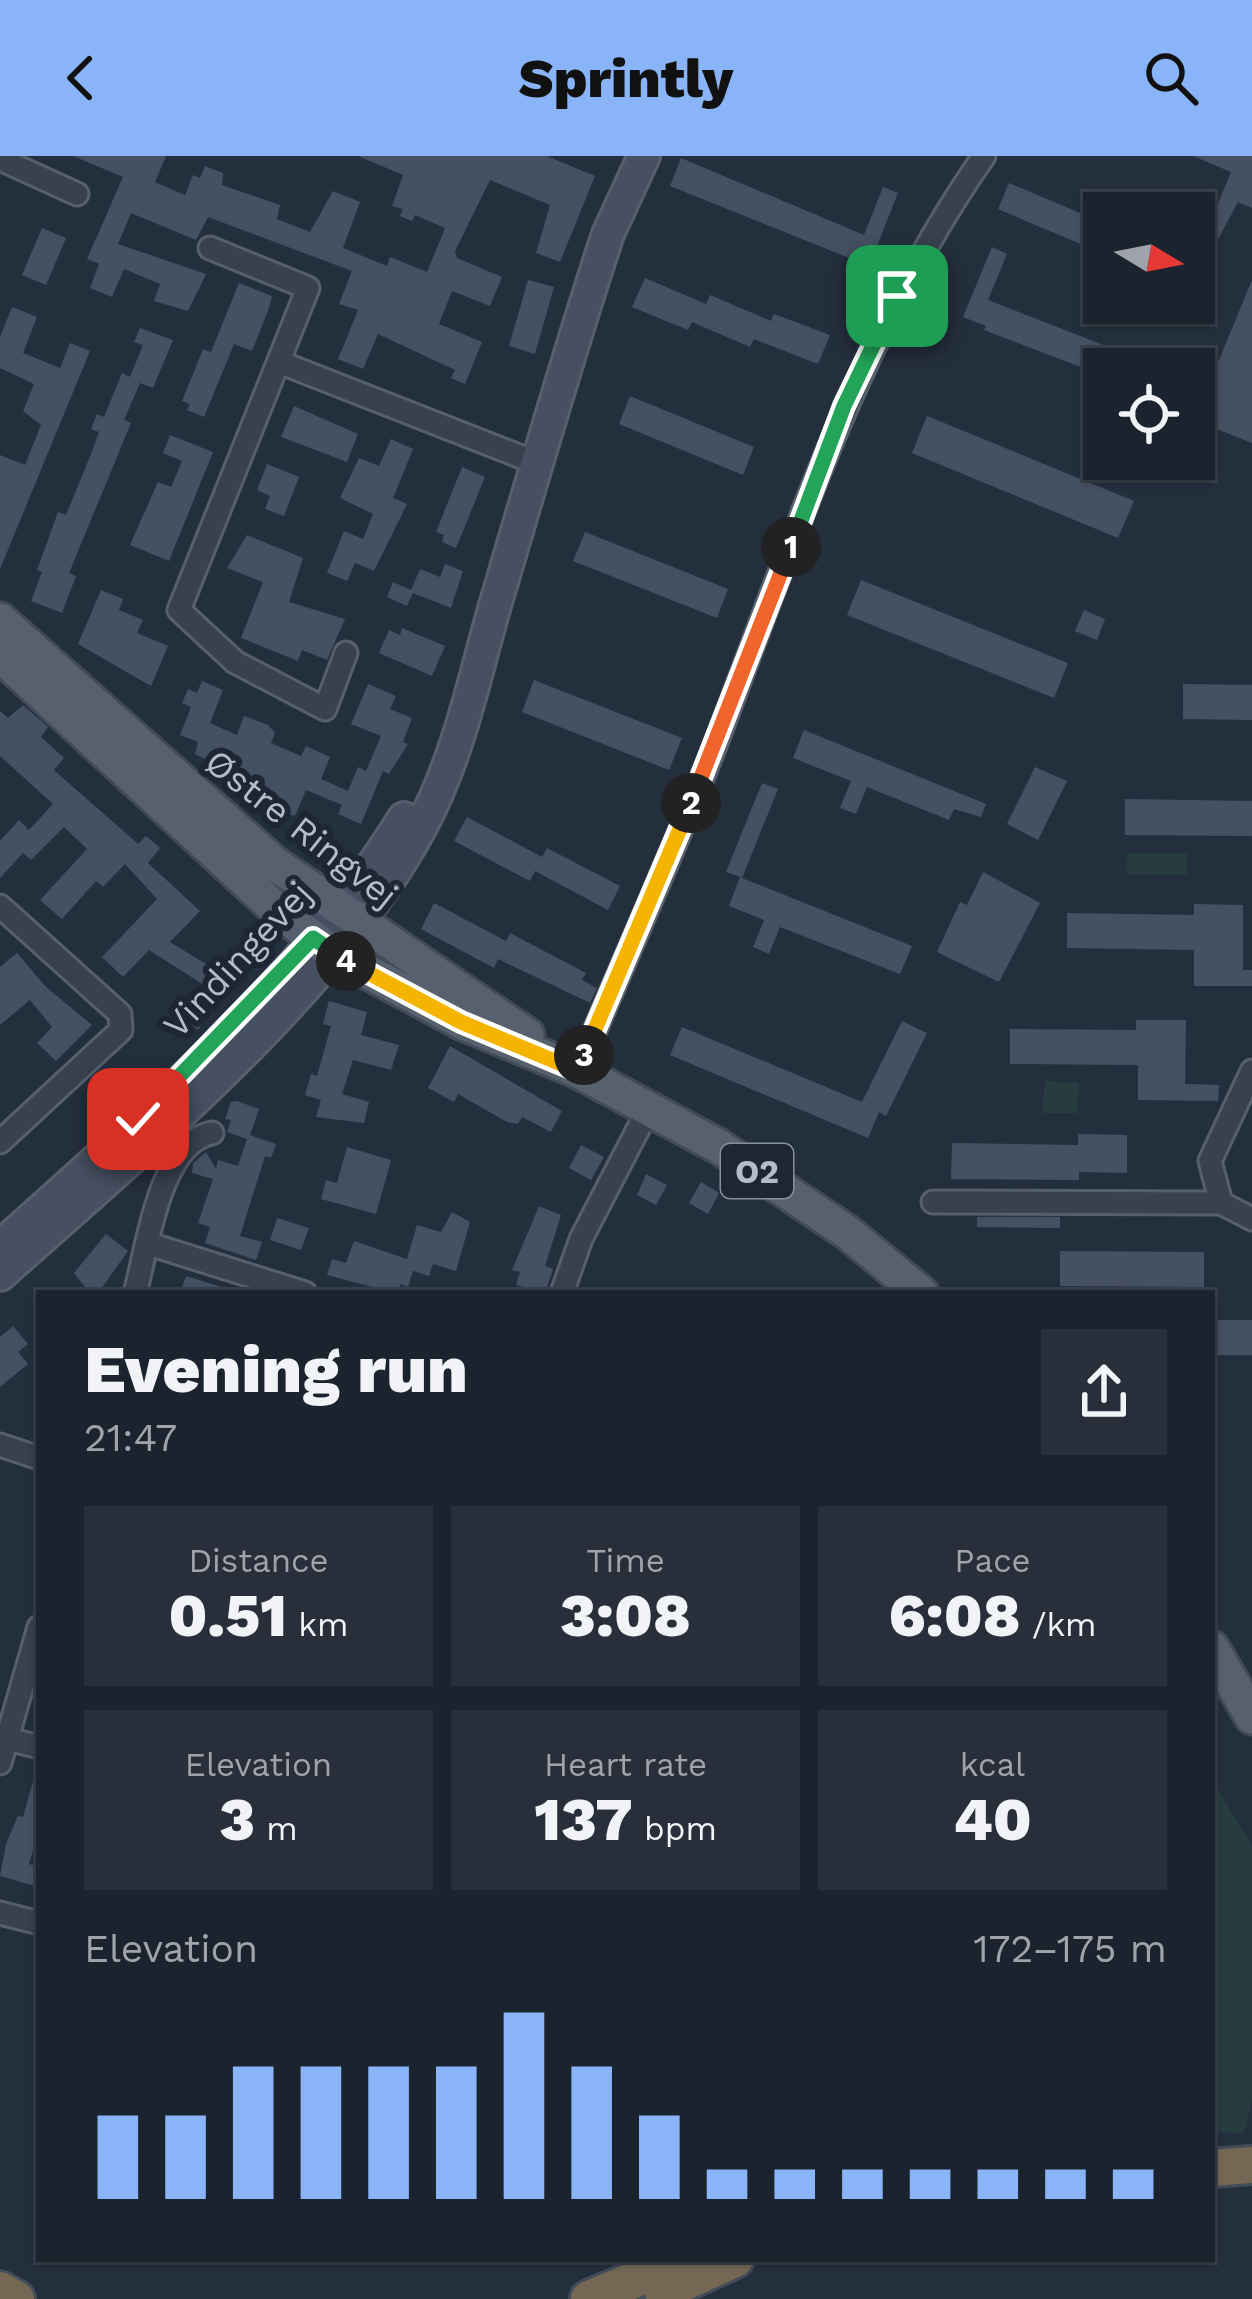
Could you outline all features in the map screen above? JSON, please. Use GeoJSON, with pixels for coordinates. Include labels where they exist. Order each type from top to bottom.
{"type":"FeatureCollection","features":[{"type":"Feature","properties":{"kind":"highway"},"geometry":{"type":"LineString","coordinates":[[1215,2148],[1252,2146]]}},
{"type":"Feature","properties":{"kind":"highway"},"geometry":{"type":"LineString","coordinates":[[1215,2168],[1252,2165]]}},
{"type":"Feature","properties":{"kind":"highway"},"geometry":{"type":"LineString","coordinates":[[589,2299],[676,2262]]}},
{"type":"Feature","properties":{"kind":"highway"},"geometry":{"type":"LineString","coordinates":[[649,2299],[729,2262]]}},
{"type":"Feature","properties":{"kind":"highway"},"geometry":{"type":"LineString","coordinates":[[0,2290],[16,2299]]}},
{"type":"Feature","properties":{"kind":"main road","name":"Vindingevej"},"geometry":{"type":"LineString","coordinates":[[0,1275],[220,1071],[336,931],[417,796],[474,679],[608,234],[638,158]]}},
{"type":"Feature","properties":{"kind":"main road","name":"Østre Ringvej"},"geometry":{"type":"LineString","coordinates":[[0,620],[336,931],[523,1032],[578,1071]]}},
{"type":"Feature","properties":{"kind":"main road","name":"Østre Ringvej"},"geometry":{"type":"LineString","coordinates":[[0,655],[202,838],[461,1022],[578,1071],[649,1108],[784,1189],[917,1290]]}},
{"type":"Feature","properties":{"kind":"main road","name":"Vindingevej"},"geometry":{"type":"LineString","coordinates":[[0,1247],[336,931]]}},
{"type":"Feature","properties":{"kind":"main road"},"geometry":{"type":"LineString","coordinates":[[1215,1653],[1252,1717]]}},
{"type":"Feature","properties":{"kind":"street"},"geometry":{"type":"LineString","coordinates":[[578,1071],[716,742],[844,406],[893,303],[984,156]]}},
{"type":"Feature","properties":{"kind":"street"},"geometry":{"type":"LineString","coordinates":[[0,159],[77,194]]}},
{"type":"Feature","properties":{"kind":"street"},"geometry":{"type":"LineString","coordinates":[[210,248],[308,288],[179,610],[236,662],[325,709],[346,653]]}},
{"type":"Feature","properties":{"kind":"street"},"geometry":{"type":"LineString","coordinates":[[280,362],[537,463]]}},
{"type":"Feature","properties":{"kind":"street"},"geometry":{"type":"LineString","coordinates":[[0,906],[120,1014],[122,1030],[0,1142]]}},
{"type":"Feature","properties":{"kind":"street"},"geometry":{"type":"LineString","coordinates":[[1221,1203],[1210,1161],[1252,1071]]}},
{"type":"Feature","properties":{"kind":"street"},"geometry":{"type":"LineString","coordinates":[[563,1290],[580,1239],[649,1108]]}},
{"type":"Feature","properties":{"kind":"street"},"geometry":{"type":"LineString","coordinates":[[136,1290],[171,1163],[187,1141],[212,1133]]}},
{"type":"Feature","properties":{"kind":"street"},"geometry":{"type":"LineString","coordinates":[[933,1202],[1221,1203],[1252,1219]]}},
{"type":"Feature","properties":{"kind":"street"},"geometry":{"type":"LineString","coordinates":[[149,1244],[295,1290]]}},
{"type":"Feature","properties":{"kind":"street"},"geometry":{"type":"LineString","coordinates":[[0,1445],[36,1457]]}},
{"type":"Feature","properties":{"kind":"street"},"geometry":{"type":"LineString","coordinates":[[0,1763],[36,1638]]}},
{"type":"Feature","properties":{"kind":"street"},"geometry":{"type":"LineString","coordinates":[[8,1739],[36,1746]]}},
{"type":"Feature","properties":{"kind":"street"},"geometry":{"type":"LineString","coordinates":[[0,1913],[36,1922]]}},
{"type":"Feature","properties":{"kind":"green space"},"geometry":{"type":"Polygon","coordinates":[[[1127,853],[1187,853],[1187,875],[1126,874],[1127,853]]]}},
{"type":"Feature","properties":{"kind":"green space"},"geometry":{"type":"Polygon","coordinates":[[[1045,1081],[1079,1083],[1077,1113],[1042,1113],[1045,1081]]]}},
{"type":"Feature","properties":{"kind":"green space"},"geometry":{"type":"Polygon","coordinates":[[[1215,1785],[1252,1845],[1252,2099],[1244,2134],[1215,2131],[1215,1785]]]}},
{"type":"Feature","properties":{"kind":"building"},"geometry":{"type":"Polygon","coordinates":[[[73,156],[166,156],[155,182],[185,195],[193,175],[200,178],[205,166],[223,173],[222,185],[280,205],[277,219],[310,232],[333,191],[360,202],[343,248],[387,266],[390,257],[427,272],[445,228],[415,215],[412,221],[400,216],[403,209],[392,206],[403,175],[358,156],[547,156],[595,176],[560,262],[536,253],[550,205],[490,180],[455,251],[457,258],[502,277],[490,306],[452,291],[439,324],[482,342],[465,384],[451,378],[455,370],[378,334],[363,369],[338,359],[358,310],[339,304],[352,271],[208,217],[196,240],[131,213],[118,244],[206,274],[188,311],[154,301],[160,284],[124,269],[112,297],[90,288],[99,264],[87,259],[123,177],[73,156]]]}},
{"type":"Feature","properties":{"kind":"building"},"geometry":{"type":"Polygon","coordinates":[[[1193,156],[1252,156],[1252,208],[1238,202],[1215,245],[1215,211],[1231,172],[1193,156]]]}},
{"type":"Feature","properties":{"kind":"building"},"geometry":{"type":"Polygon","coordinates":[[[681,158],[864,235],[883,187],[898,193],[869,266],[670,186],[681,158]]]}},
{"type":"Feature","properties":{"kind":"building"},"geometry":{"type":"Polygon","coordinates":[[[1009,183],[1083,214],[1083,245],[998,209],[1009,183]]]}},
{"type":"Feature","properties":{"kind":"building"},"geometry":{"type":"Polygon","coordinates":[[[42,228],[66,238],[46,285],[22,275],[42,228]]]}},
{"type":"Feature","properties":{"kind":"building"},"geometry":{"type":"Polygon","coordinates":[[[992,247],[1007,254],[988,300],[1111,348],[1083,348],[1083,368],[984,330],[986,326],[963,317],[992,247]]]}},
{"type":"Feature","properties":{"kind":"building"},"geometry":{"type":"Polygon","coordinates":[[[645,278],[706,304],[710,295],[771,321],[774,314],[830,335],[818,364],[754,339],[750,347],[692,322],[688,330],[632,307],[645,278]]]}},
{"type":"Feature","properties":{"kind":"building"},"geometry":{"type":"Polygon","coordinates":[[[528,280],[554,287],[535,354],[509,346],[528,280]]]}},
{"type":"Feature","properties":{"kind":"building"},"geometry":{"type":"Polygon","coordinates":[[[1252,280],[1252,443],[1215,428],[1215,369],[1252,280]]]}},
{"type":"Feature","properties":{"kind":"building"},"geometry":{"type":"Polygon","coordinates":[[[239,283],[272,296],[269,308],[252,351],[234,344],[204,417],[187,410],[190,404],[182,401],[203,349],[211,352],[239,283]]]}},
{"type":"Feature","properties":{"kind":"building"},"geometry":{"type":"Polygon","coordinates":[[[12,307],[37,317],[23,353],[60,368],[70,343],[90,351],[0,569],[0,455],[25,465],[41,425],[23,411],[34,384],[0,368],[0,337],[12,307]]]}},
{"type":"Feature","properties":{"kind":"building"},"geometry":{"type":"Polygon","coordinates":[[[140,328],[173,340],[153,388],[140,383],[124,420],[131,423],[69,573],[76,576],[62,613],[31,601],[42,572],[37,570],[58,512],[66,515],[91,454],[99,432],[91,429],[97,414],[104,417],[122,373],[130,377],[143,345],[134,342],[140,328]]]}},
{"type":"Feature","properties":{"kind":"building"},"geometry":{"type":"Polygon","coordinates":[[[630,396],[754,447],[743,475],[619,424],[630,396]]]}},
{"type":"Feature","properties":{"kind":"building"},"geometry":{"type":"Polygon","coordinates":[[[294,406],[358,434],[347,462],[281,437],[294,406]]]}},
{"type":"Feature","properties":{"kind":"building"},"geometry":{"type":"Polygon","coordinates":[[[927,416],[1134,501],[1118,538],[912,453],[927,416]]]}},
{"type":"Feature","properties":{"kind":"building"},"geometry":{"type":"Polygon","coordinates":[[[170,435],[213,452],[169,561],[130,545],[158,482],[171,487],[182,461],[163,453],[170,435]]]}},
{"type":"Feature","properties":{"kind":"building"},"geometry":{"type":"Polygon","coordinates":[[[391,439],[413,449],[393,498],[407,504],[374,571],[355,563],[347,581],[327,573],[344,531],[363,539],[373,514],[340,498],[359,458],[379,466],[391,439]]]}},
{"type":"Feature","properties":{"kind":"building"},"geometry":{"type":"Polygon","coordinates":[[[267,464],[299,477],[284,516],[265,509],[270,496],[257,490],[267,464]]]}},
{"type":"Feature","properties":{"kind":"building"},"geometry":{"type":"Polygon","coordinates":[[[462,467],[485,477],[456,548],[442,542],[444,535],[436,532],[462,467]]]}},
{"type":"Feature","properties":{"kind":"building"},"geometry":{"type":"Polygon","coordinates":[[[585,532],[728,589],[717,618],[573,561],[585,532]]]}},
{"type":"Feature","properties":{"kind":"building"},"geometry":{"type":"Polygon","coordinates":[[[247,535],[303,558],[289,602],[345,619],[327,660],[302,650],[298,661],[241,638],[263,582],[227,568],[247,535]]]}},
{"type":"Feature","properties":{"kind":"building"},"geometry":{"type":"Polygon","coordinates":[[[445,564],[463,571],[451,608],[413,593],[407,606],[387,597],[393,582],[411,590],[420,569],[440,577],[445,564]]]}},
{"type":"Feature","properties":{"kind":"building"},"geometry":{"type":"Polygon","coordinates":[[[861,580],[1068,663],[1054,698],[847,615],[861,580]]]}},
{"type":"Feature","properties":{"kind":"building"},"geometry":{"type":"Polygon","coordinates":[[[101,590],[123,599],[119,610],[143,620],[137,633],[168,646],[151,686],[78,644],[101,590]]]}},
{"type":"Feature","properties":{"kind":"building"},"geometry":{"type":"Polygon","coordinates":[[[1084,610],[1105,619],[1097,640],[1075,631],[1084,610]]]}},
{"type":"Feature","properties":{"kind":"building"},"geometry":{"type":"Polygon","coordinates":[[[402,628],[445,646],[432,676],[379,653],[389,630],[400,635],[402,628]]]}},
{"type":"Feature","properties":{"kind":"building"},"geometry":{"type":"Polygon","coordinates":[[[534,680],[682,738],[669,770],[522,712],[534,680]]]}},
{"type":"Feature","properties":{"kind":"building"},"geometry":{"type":"Polygon","coordinates":[[[202,681],[223,690],[210,723],[237,735],[244,716],[268,725],[275,733],[271,743],[301,756],[306,746],[330,757],[321,779],[348,791],[358,767],[366,771],[381,736],[351,724],[368,684],[396,696],[390,709],[412,718],[403,742],[408,744],[389,774],[383,771],[361,824],[338,814],[342,805],[306,790],[295,816],[268,808],[240,797],[233,790],[240,777],[195,754],[198,742],[180,735],[191,707],[182,703],[188,689],[197,693],[202,681]]]}},
{"type":"Feature","properties":{"kind":"building"},"geometry":{"type":"Polygon","coordinates":[[[1183,684],[1252,685],[1252,720],[1183,719],[1183,684]]]}},
{"type":"Feature","properties":{"kind":"building"},"geometry":{"type":"Polygon","coordinates":[[[23,705],[48,727],[41,737],[64,758],[54,770],[138,844],[146,836],[160,848],[148,863],[200,911],[170,942],[234,981],[198,1030],[181,1016],[204,985],[149,950],[123,977],[102,957],[157,899],[125,864],[103,887],[96,881],[62,919],[40,900],[87,849],[64,827],[31,860],[23,853],[0,878],[0,841],[19,820],[29,830],[53,804],[0,756],[0,711],[8,718],[23,705]]]}},
{"type":"Feature","properties":{"kind":"building"},"geometry":{"type":"Polygon","coordinates":[[[804,730],[986,804],[981,817],[954,809],[949,820],[867,787],[856,814],[840,808],[851,781],[793,758],[804,730]]]}},
{"type":"Feature","properties":{"kind":"building"},"geometry":{"type":"Polygon","coordinates":[[[1035,767],[1067,781],[1038,840],[1007,824],[1035,767]]]}},
{"type":"Feature","properties":{"kind":"building"},"geometry":{"type":"Polygon","coordinates":[[[762,783],[778,789],[742,878],[912,946],[900,974],[780,927],[769,954],[753,947],[764,920],[729,906],[740,877],[726,872],[762,783]]]}},
{"type":"Feature","properties":{"kind":"building"},"geometry":{"type":"Polygon","coordinates":[[[1125,799],[1252,801],[1252,836],[1125,835],[1125,799]]]}},
{"type":"Feature","properties":{"kind":"building"},"geometry":{"type":"Polygon","coordinates":[[[467,817],[542,857],[547,848],[620,886],[608,910],[535,871],[530,881],[454,841],[467,817]]]}},
{"type":"Feature","properties":{"kind":"building"},"geometry":{"type":"Polygon","coordinates":[[[983,872],[1040,903],[999,982],[937,952],[960,902],[967,905],[983,872]]]}},
{"type":"Feature","properties":{"kind":"building"},"geometry":{"type":"Polygon","coordinates":[[[434,903],[506,941],[510,933],[586,973],[582,980],[597,988],[590,1003],[498,959],[494,968],[421,929],[434,903]]]}},
{"type":"Feature","properties":{"kind":"building"},"geometry":{"type":"Polygon","coordinates":[[[1194,904],[1243,905],[1243,970],[1252,970],[1252,986],[1194,986],[1194,950],[1067,948],[1067,913],[1194,915],[1194,904]]]}},
{"type":"Feature","properties":{"kind":"building"},"geometry":{"type":"Polygon","coordinates":[[[17,953],[46,987],[92,1025],[56,1061],[37,1043],[52,1027],[30,1000],[0,1025],[0,967],[17,953]]]}},
{"type":"Feature","properties":{"kind":"building"},"geometry":{"type":"Polygon","coordinates":[[[329,1001],[367,1012],[361,1035],[399,1045],[391,1070],[353,1060],[342,1094],[369,1102],[364,1123],[316,1117],[321,1100],[305,1095],[311,1074],[317,1076],[331,1026],[323,1024],[329,1001]]]}},
{"type":"Feature","properties":{"kind":"building"},"geometry":{"type":"Polygon","coordinates":[[[1136,1020],[1186,1020],[1185,1084],[1219,1085],[1218,1101],[1138,1100],[1138,1065],[1010,1064],[1010,1029],[1136,1030],[1136,1020]]]}},
{"type":"Feature","properties":{"kind":"building"},"geometry":{"type":"Polygon","coordinates":[[[902,1021],[927,1033],[886,1116],[879,1112],[868,1138],[670,1055],[682,1027],[862,1102],[902,1021]]]}},
{"type":"Feature","properties":{"kind":"building"},"geometry":{"type":"Polygon","coordinates":[[[450,1046],[562,1111],[551,1132],[522,1117],[518,1124],[507,1122],[458,1094],[454,1102],[428,1088],[450,1046]]]}},
{"type":"Feature","properties":{"kind":"building"},"geometry":{"type":"Polygon","coordinates":[[[231,1102],[259,1109],[250,1135],[276,1144],[271,1158],[265,1156],[240,1236],[262,1242],[256,1260],[205,1243],[210,1227],[198,1223],[213,1179],[192,1173],[193,1163],[206,1152],[216,1169],[218,1160],[238,1166],[247,1139],[227,1132],[231,1120],[225,1119],[231,1102]]]}},
{"type":"Feature","properties":{"kind":"building"},"geometry":{"type":"Polygon","coordinates":[[[1078,1134],[1127,1135],[1127,1173],[1079,1172],[1079,1180],[951,1179],[952,1143],[1078,1145],[1078,1134]]]}},
{"type":"Feature","properties":{"kind":"building"},"geometry":{"type":"Polygon","coordinates":[[[581,1145],[604,1157],[591,1180],[569,1168],[581,1145]]]}},
{"type":"Feature","properties":{"kind":"building"},"geometry":{"type":"Polygon","coordinates":[[[347,1147],[391,1160],[376,1214],[321,1199],[326,1180],[337,1183],[347,1147]]]}},
{"type":"Feature","properties":{"kind":"building"},"geometry":{"type":"Polygon","coordinates":[[[646,1174],[667,1185],[656,1205],[637,1195],[646,1174]]]}},
{"type":"Feature","properties":{"kind":"building"},"geometry":{"type":"Polygon","coordinates":[[[701,1182],[719,1193],[708,1214],[689,1203],[701,1182]]]}},
{"type":"Feature","properties":{"kind":"building"},"geometry":{"type":"Polygon","coordinates":[[[539,1206],[561,1215],[545,1266],[553,1269],[546,1290],[516,1285],[520,1272],[512,1270],[539,1206]]]}},
{"type":"Feature","properties":{"kind":"building"},"geometry":{"type":"Polygon","coordinates":[[[452,1212],[470,1222],[456,1271],[433,1264],[429,1276],[413,1271],[408,1287],[401,1284],[397,1290],[327,1275],[332,1259],[346,1263],[354,1241],[407,1259],[417,1225],[441,1232],[452,1212]]]}},
{"type":"Feature","properties":{"kind":"building"},"geometry":{"type":"Polygon","coordinates":[[[977,1217],[1060,1217],[1060,1228],[977,1227],[977,1217]]]}},
{"type":"Feature","properties":{"kind":"building"},"geometry":{"type":"Polygon","coordinates":[[[277,1218],[309,1228],[301,1250],[270,1240],[277,1218]]]}},
{"type":"Feature","properties":{"kind":"building"},"geometry":{"type":"Polygon","coordinates":[[[106,1234],[128,1251],[100,1290],[88,1290],[74,1273],[106,1234]]]}},
{"type":"Feature","properties":{"kind":"building"},"geometry":{"type":"Polygon","coordinates":[[[1060,1251],[1204,1252],[1204,1287],[1060,1286],[1060,1251]]]}},
{"type":"Feature","properties":{"kind":"building"},"geometry":{"type":"Polygon","coordinates":[[[186,1276],[231,1290],[181,1290],[186,1276]]]}},
{"type":"Feature","properties":{"kind":"building"},"geometry":{"type":"Polygon","coordinates":[[[1215,1320],[1252,1320],[1252,1355],[1215,1355],[1215,1320]]]}},
{"type":"Feature","properties":{"kind":"building"},"geometry":{"type":"Polygon","coordinates":[[[13,1326],[28,1344],[18,1352],[28,1364],[0,1387],[0,1337],[13,1326]]]}},
{"type":"Feature","properties":{"kind":"building"},"geometry":{"type":"Polygon","coordinates":[[[36,1774],[36,1840],[29,1864],[36,1866],[36,1886],[0,1876],[6,1844],[18,1816],[23,1817],[36,1774]]]}},
{"type":"Feature","properties":{"kind":"route"},"geometry":{"type":"LineString","coordinates":[[138,1119],[254,1005],[313,938],[362,971],[461,1022],[578,1071],[716,742],[844,406],[897,296]]}}]}
